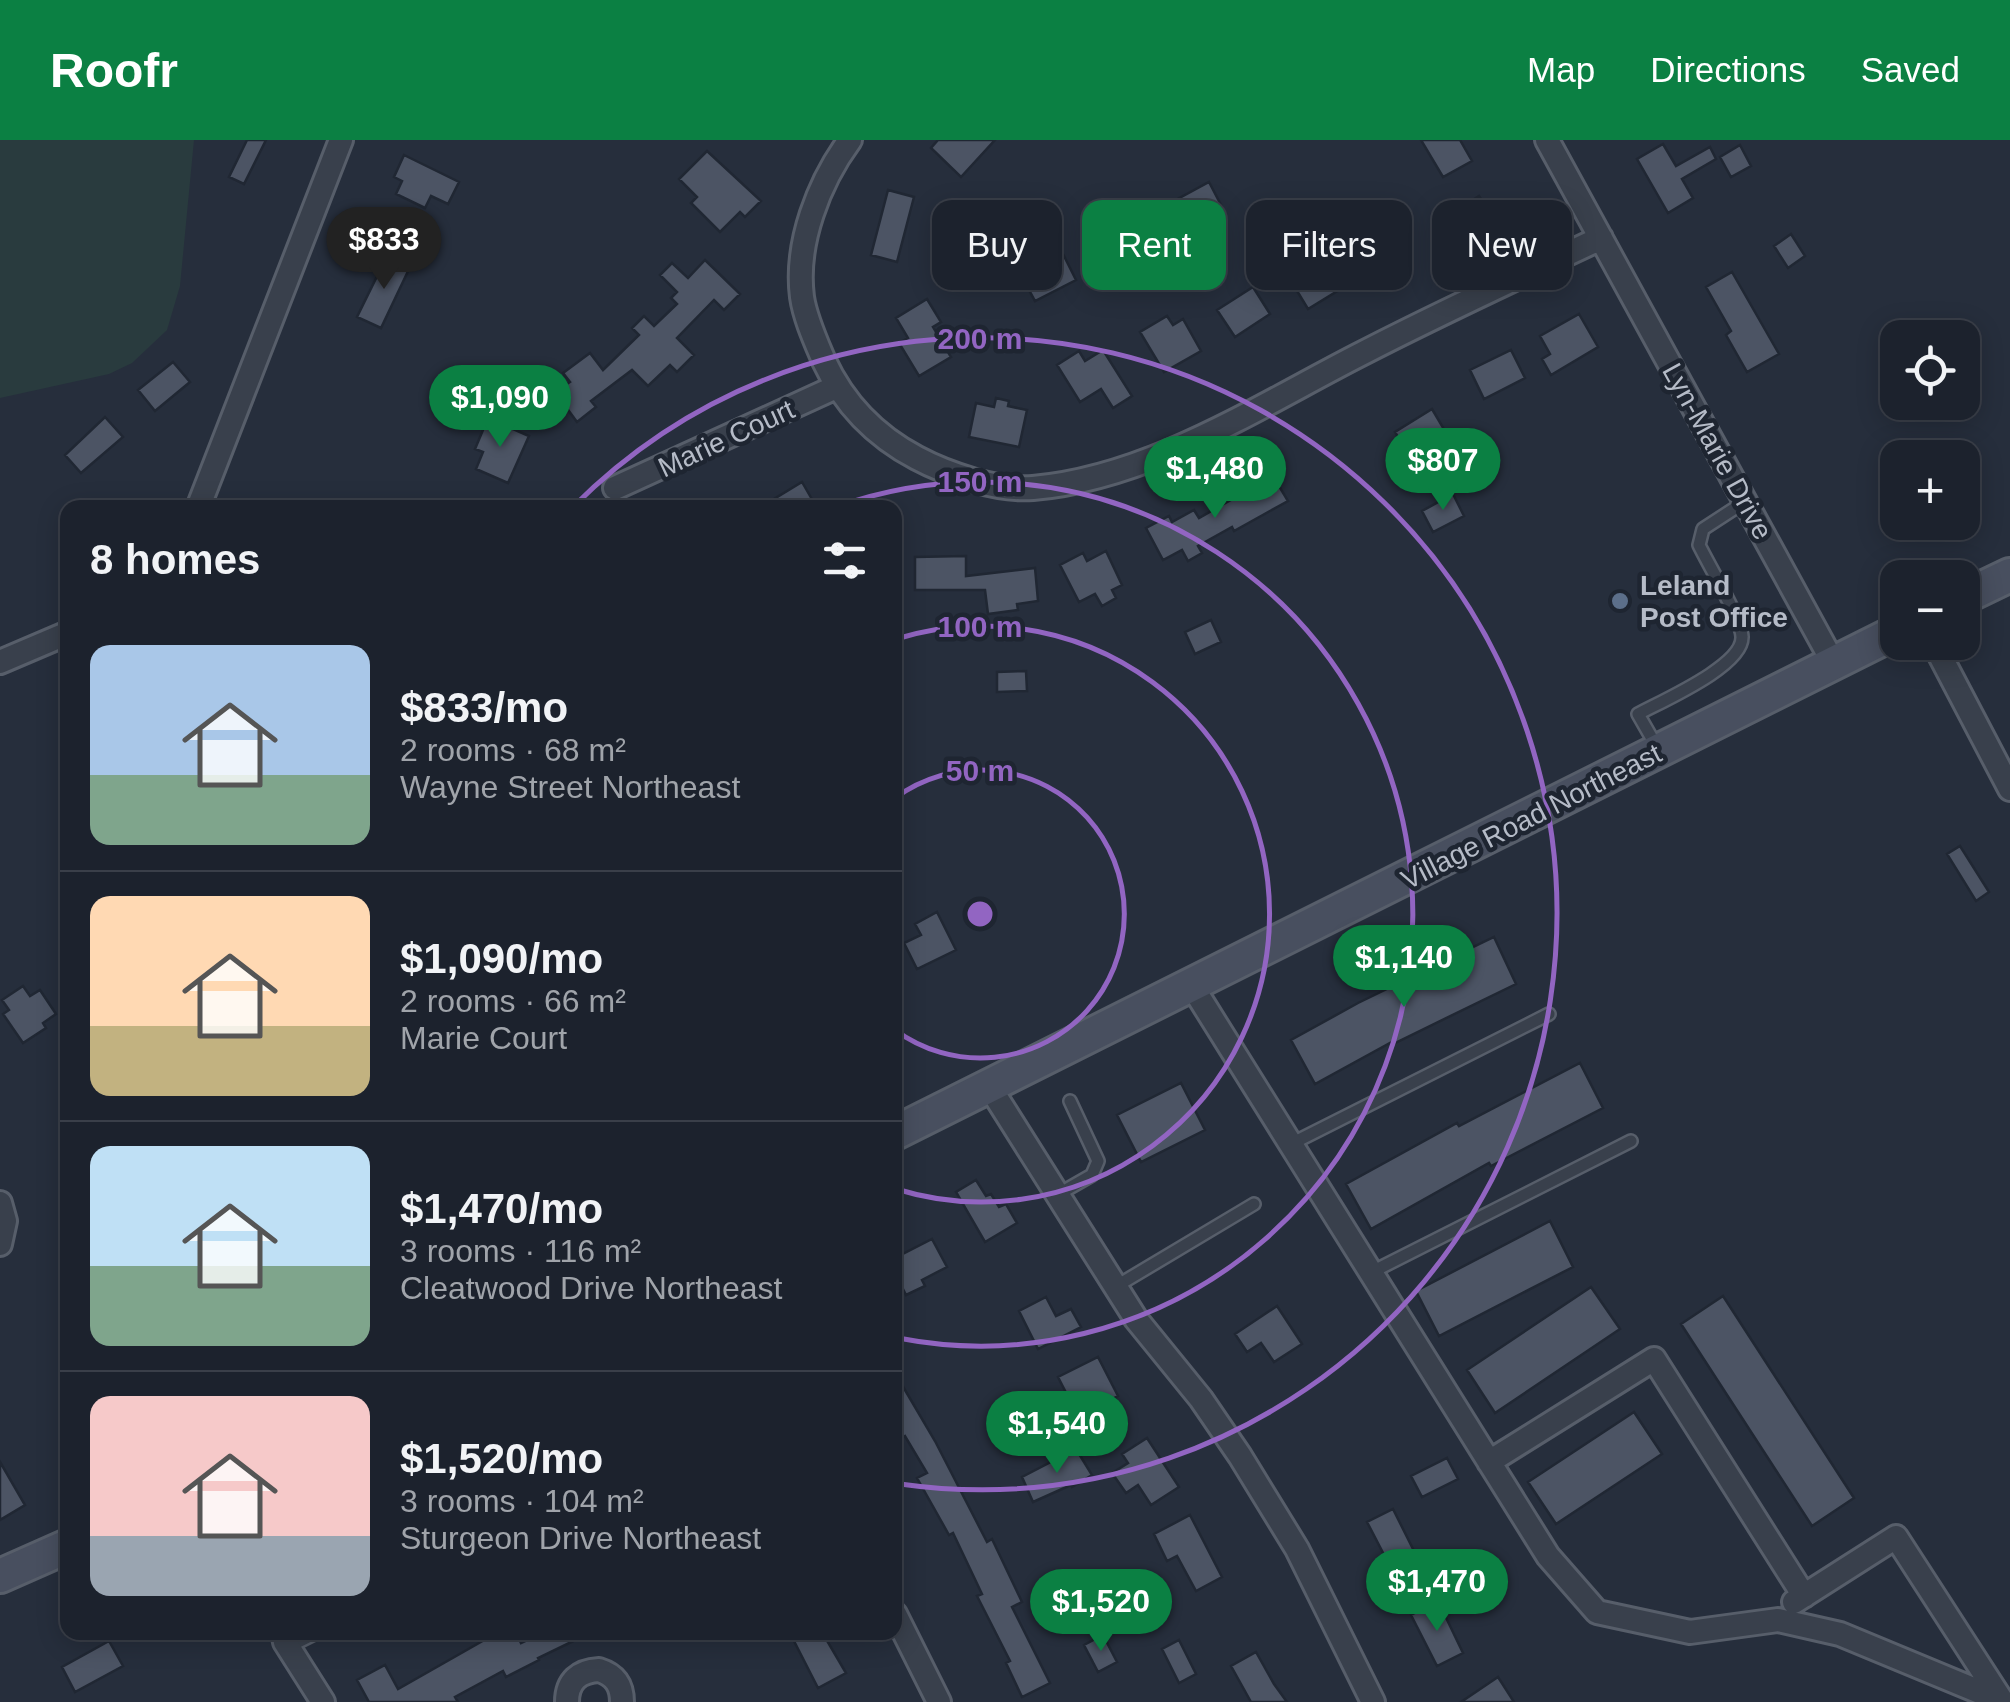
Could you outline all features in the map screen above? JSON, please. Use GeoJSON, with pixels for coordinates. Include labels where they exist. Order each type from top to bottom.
{"type":"FeatureCollection","features":[{"type":"Feature","properties":{"kind":"main road"},"geometry":{"type":"LineString","coordinates":[[1980,589],[2010,575]]}},
{"type":"Feature","properties":{"kind":"main road","name":"Village Road Northeast"},"geometry":{"type":"LineString","coordinates":[[902,1130],[1880,640]]}},
{"type":"Feature","properties":{"kind":"main road"},"geometry":{"type":"LineString","coordinates":[[0,1576],[60,1550]]}},
{"type":"Feature","properties":{"kind":"street"},"geometry":{"type":"LineString","coordinates":[[201,500],[342,140]]}},
{"type":"Feature","properties":{"kind":"street"},"geometry":{"type":"LineString","coordinates":[[850,140],[815,204],[804,244],[802,296],[836,387],[890,444],[945,473],[1028,488],[1114,472],[1202,436],[1402,333],[1601,238]]}},
{"type":"Feature","properties":{"kind":"street","name":"Lyn-Marie Drive"},"geometry":{"type":"LineString","coordinates":[[1547,140],[1834,664]]}},
{"type":"Feature","properties":{"kind":"street","name":"Marie Court"},"geometry":{"type":"LineString","coordinates":[[614,488],[836,387]]}},
{"type":"Feature","properties":{"kind":"street"},"geometry":{"type":"LineString","coordinates":[[0,662],[60,636]]}},
{"type":"Feature","properties":{"kind":"street"},"geometry":{"type":"LineString","coordinates":[[1942,660],[2010,789]]}},
{"type":"Feature","properties":{"kind":"street"},"geometry":{"type":"LineString","coordinates":[[1192,986],[1548,1556],[1596,1612],[1690,1632],[1778,1620],[1840,1634],[2004,1702]]}},
{"type":"Feature","properties":{"kind":"street"},"geometry":{"type":"LineString","coordinates":[[990,1086],[1136,1319],[1201,1399],[1240,1456],[1297,1550],[1373,1702]]}},
{"type":"Feature","properties":{"kind":"street"},"geometry":{"type":"LineString","coordinates":[[0,1203],[5,1222],[0,1244]]}},
{"type":"Feature","properties":{"kind":"street"},"geometry":{"type":"LineString","coordinates":[[1488,1462],[1654,1359],[1804,1596]]}},
{"type":"Feature","properties":{"kind":"street"},"geometry":{"type":"LineString","coordinates":[[1764,1622],[1896,1537],[2004,1702]]}},
{"type":"Feature","properties":{"kind":"street"},"geometry":{"type":"LineString","coordinates":[[902,1628],[939,1702]]}},
{"type":"Feature","properties":{"kind":"street"},"geometry":{"type":"LineString","coordinates":[[285,1640],[323,1702]]}},
{"type":"Feature","properties":{"kind":"street"},"geometry":{"type":"LineString","coordinates":[[560,1700],[578,1675],[599,1670],[615,1679],[622,1702]]}},
{"type":"Feature","properties":{"kind":"lane"},"geometry":{"type":"LineString","coordinates":[[1658,750],[1638,714],[1727,664],[1741,650],[1742,633],[1698,545],[1703,529],[1746,501]]}},
{"type":"Feature","properties":{"kind":"lane"},"geometry":{"type":"LineString","coordinates":[[1290,1144],[1548,1014]]}},
{"type":"Feature","properties":{"kind":"lane"},"geometry":{"type":"LineString","coordinates":[[1057,1195],[1092,1175],[1098,1161],[1070,1101]]}},
{"type":"Feature","properties":{"kind":"lane"},"geometry":{"type":"LineString","coordinates":[[1370,1273],[1630,1141]]}},
{"type":"Feature","properties":{"kind":"lane"},"geometry":{"type":"LineString","coordinates":[[1115,1286],[1254,1204]]}},
{"type":"Feature","properties":{"kind":"shaded area"},"geometry":{"type":"Polygon","coordinates":[[[0,140],[194,140],[180,286],[167,330],[132,363],[109,374],[0,398],[0,140]]]}},
{"type":"Feature","properties":{"kind":"building"},"geometry":{"type":"Polygon","coordinates":[[[247,140],[266,140],[244,184],[229,177],[247,140]]]}},
{"type":"Feature","properties":{"kind":"building"},"geometry":{"type":"Polygon","coordinates":[[[938,140],[995,140],[961,177],[931,148],[938,140]]]}},
{"type":"Feature","properties":{"kind":"building"},"geometry":{"type":"Polygon","coordinates":[[[1421,140],[1460,140],[1472,161],[1443,177],[1421,140]]]}},
{"type":"Feature","properties":{"kind":"building"},"geometry":{"type":"Polygon","coordinates":[[[1663,144],[1676,166],[1710,147],[1716,159],[1682,179],[1693,198],[1668,213],[1637,159],[1663,144]]]}},
{"type":"Feature","properties":{"kind":"building"},"geometry":{"type":"Polygon","coordinates":[[[1740,145],[1751,166],[1731,177],[1720,157],[1740,145]]]}},
{"type":"Feature","properties":{"kind":"building"},"geometry":{"type":"Polygon","coordinates":[[[707,151],[761,201],[745,217],[740,212],[720,232],[691,203],[697,197],[679,179],[707,151]]]}},
{"type":"Feature","properties":{"kind":"building"},"geometry":{"type":"Polygon","coordinates":[[[404,155],[459,182],[448,204],[431,196],[425,208],[396,194],[402,181],[394,177],[404,155]]]}},
{"type":"Feature","properties":{"kind":"building"},"geometry":{"type":"Polygon","coordinates":[[[1209,182],[1218,200],[1176,200],[1209,182]]]}},
{"type":"Feature","properties":{"kind":"building"},"geometry":{"type":"Polygon","coordinates":[[[888,190],[914,197],[897,262],[871,255],[888,190]]]}},
{"type":"Feature","properties":{"kind":"building"},"geometry":{"type":"Polygon","coordinates":[[[1791,234],[1805,256],[1788,268],[1774,246],[1791,234]]]}},
{"type":"Feature","properties":{"kind":"building"},"geometry":{"type":"Polygon","coordinates":[[[1062,255],[1076,280],[1062,287],[1062,255]]]}},
{"type":"Feature","properties":{"kind":"building"},"geometry":{"type":"Polygon","coordinates":[[[387,256],[410,267],[381,328],[357,317],[387,256]]]}},
{"type":"Feature","properties":{"kind":"building"},"geometry":{"type":"Polygon","coordinates":[[[705,260],[740,294],[724,310],[714,300],[677,338],[694,355],[677,372],[670,365],[648,386],[632,370],[591,401],[596,407],[577,422],[555,392],[570,382],[563,373],[590,353],[603,370],[639,335],[632,328],[644,316],[654,326],[677,304],[671,298],[677,292],[660,275],[672,263],[688,278],[705,260]]]}},
{"type":"Feature","properties":{"kind":"building"},"geometry":{"type":"Polygon","coordinates":[[[1732,272],[1779,354],[1747,372],[1726,335],[1731,331],[1706,287],[1732,272]]]}},
{"type":"Feature","properties":{"kind":"building"},"geometry":{"type":"Polygon","coordinates":[[[1029,290],[1056,290],[1035,301],[1029,290]]]}},
{"type":"Feature","properties":{"kind":"building"},"geometry":{"type":"Polygon","coordinates":[[[1248,290],[1255,290],[1270,314],[1235,337],[1217,310],[1248,290]]]}},
{"type":"Feature","properties":{"kind":"building"},"geometry":{"type":"Polygon","coordinates":[[[1296,290],[1339,290],[1308,309],[1296,290]]]}},
{"type":"Feature","properties":{"kind":"building"},"geometry":{"type":"Polygon","coordinates":[[[927,299],[941,322],[933,327],[951,357],[919,376],[899,343],[908,338],[896,318],[927,299]]]}},
{"type":"Feature","properties":{"kind":"building"},"geometry":{"type":"Polygon","coordinates":[[[1579,314],[1598,347],[1551,375],[1542,359],[1550,354],[1540,336],[1579,314]]]}},
{"type":"Feature","properties":{"kind":"building"},"geometry":{"type":"Polygon","coordinates":[[[1167,316],[1173,325],[1183,319],[1201,351],[1164,372],[1140,332],[1167,316]]]}},
{"type":"Feature","properties":{"kind":"building"},"geometry":{"type":"Polygon","coordinates":[[[1103,350],[1132,396],[1113,408],[1101,389],[1080,402],[1057,365],[1079,351],[1085,361],[1103,350]]]}},
{"type":"Feature","properties":{"kind":"building"},"geometry":{"type":"Polygon","coordinates":[[[1511,350],[1525,378],[1484,399],[1470,370],[1511,350]]]}},
{"type":"Feature","properties":{"kind":"building"},"geometry":{"type":"Polygon","coordinates":[[[173,362],[190,382],[155,411],[138,390],[173,362]]]}},
{"type":"Feature","properties":{"kind":"building"},"geometry":{"type":"Polygon","coordinates":[[[996,398],[1009,401],[1008,406],[1027,410],[1019,447],[969,437],[976,403],[994,407],[996,398]]]}},
{"type":"Feature","properties":{"kind":"building"},"geometry":{"type":"Polygon","coordinates":[[[1432,409],[1451,441],[1414,464],[1395,432],[1432,409]]]}},
{"type":"Feature","properties":{"kind":"building"},"geometry":{"type":"Polygon","coordinates":[[[105,417],[123,437],[81,473],[65,455],[105,417]]]}},
{"type":"Feature","properties":{"kind":"building"},"geometry":{"type":"Polygon","coordinates":[[[488,418],[529,436],[508,483],[476,469],[483,452],[475,449],[488,418]]]}},
{"type":"Feature","properties":{"kind":"building"},"geometry":{"type":"Polygon","coordinates":[[[1273,476],[1288,501],[1198,546],[1202,553],[1188,561],[1182,550],[1163,560],[1146,528],[1169,516],[1172,522],[1194,510],[1199,518],[1273,476]]]}},
{"type":"Feature","properties":{"kind":"building"},"geometry":{"type":"Polygon","coordinates":[[[802,482],[812,500],[772,500],[802,482]]]}},
{"type":"Feature","properties":{"kind":"building"},"geometry":{"type":"Polygon","coordinates":[[[1453,494],[1464,516],[1433,532],[1422,511],[1453,494]]]}},
{"type":"Feature","properties":{"kind":"building"},"geometry":{"type":"Polygon","coordinates":[[[1106,551],[1122,585],[1112,590],[1116,598],[1102,606],[1095,594],[1079,602],[1060,565],[1083,553],[1087,561],[1106,551]]]}},
{"type":"Feature","properties":{"kind":"building"},"geometry":{"type":"Polygon","coordinates":[[[966,556],[966,576],[1035,568],[1038,601],[1017,604],[1018,610],[988,614],[985,590],[915,590],[915,557],[966,556]]]}},
{"type":"Feature","properties":{"kind":"building"},"geometry":{"type":"Polygon","coordinates":[[[1211,620],[1221,642],[1195,654],[1185,632],[1211,620]]]}},
{"type":"Feature","properties":{"kind":"building"},"geometry":{"type":"Polygon","coordinates":[[[1026,671],[1027,691],[997,692],[997,672],[1026,671]]]}},
{"type":"Feature","properties":{"kind":"building"},"geometry":{"type":"Polygon","coordinates":[[[1960,846],[1989,892],[1976,901],[1947,854],[1960,846]]]}},
{"type":"Feature","properties":{"kind":"building"},"geometry":{"type":"Polygon","coordinates":[[[937,912],[956,950],[917,969],[904,943],[921,935],[915,924],[937,912]]]}},
{"type":"Feature","properties":{"kind":"building"},"geometry":{"type":"Polygon","coordinates":[[[1494,937],[1516,984],[1390,1043],[1315,1084],[1291,1040],[1494,937]]]}},
{"type":"Feature","properties":{"kind":"building"},"geometry":{"type":"Polygon","coordinates":[[[23,986],[30,996],[40,990],[56,1014],[43,1023],[46,1028],[23,1043],[3,1014],[9,1010],[2,1000],[23,986]]]}},
{"type":"Feature","properties":{"kind":"building"},"geometry":{"type":"Polygon","coordinates":[[[1580,1063],[1603,1108],[1491,1166],[1489,1163],[1371,1229],[1346,1184],[1457,1123],[1459,1126],[1580,1063]]]}},
{"type":"Feature","properties":{"kind":"building"},"geometry":{"type":"Polygon","coordinates":[[[1181,1083],[1205,1130],[1141,1162],[1117,1115],[1181,1083]]]}},
{"type":"Feature","properties":{"kind":"building"},"geometry":{"type":"Polygon","coordinates":[[[976,1180],[999,1207],[1006,1204],[1017,1223],[985,1242],[956,1192],[976,1180]]]}},
{"type":"Feature","properties":{"kind":"building"},"geometry":{"type":"Polygon","coordinates":[[[1550,1221],[1573,1267],[1439,1336],[1416,1291],[1550,1221]]]}},
{"type":"Feature","properties":{"kind":"building"},"geometry":{"type":"Polygon","coordinates":[[[932,1239],[947,1267],[922,1280],[925,1286],[906,1295],[902,1287],[902,1254],[932,1239]]]}},
{"type":"Feature","properties":{"kind":"building"},"geometry":{"type":"Polygon","coordinates":[[[1591,1287],[1620,1329],[1495,1413],[1467,1370],[1591,1287]]]}},
{"type":"Feature","properties":{"kind":"building"},"geometry":{"type":"Polygon","coordinates":[[[1723,1296],[1854,1498],[1812,1526],[1681,1324],[1723,1296]]]}},
{"type":"Feature","properties":{"kind":"building"},"geometry":{"type":"Polygon","coordinates":[[[1046,1297],[1056,1316],[1071,1309],[1081,1327],[1038,1349],[1019,1311],[1046,1297]]]}},
{"type":"Feature","properties":{"kind":"building"},"geometry":{"type":"Polygon","coordinates":[[[1277,1306],[1302,1344],[1274,1362],[1261,1343],[1247,1352],[1235,1334],[1277,1306]]]}},
{"type":"Feature","properties":{"kind":"building"},"geometry":{"type":"Polygon","coordinates":[[[1098,1357],[1118,1396],[1078,1416],[1058,1377],[1098,1357]]]}},
{"type":"Feature","properties":{"kind":"building"},"geometry":{"type":"Polygon","coordinates":[[[902,1385],[987,1542],[992,1539],[1022,1602],[1012,1607],[1050,1683],[1022,1697],[1006,1663],[1010,1661],[977,1596],[982,1594],[953,1533],[949,1535],[917,1478],[927,1473],[905,1436],[902,1438],[902,1385]]]}},
{"type":"Feature","properties":{"kind":"building"},"geometry":{"type":"Polygon","coordinates":[[[1634,1412],[1662,1454],[1556,1524],[1528,1482],[1634,1412]]]}},
{"type":"Feature","properties":{"kind":"building"},"geometry":{"type":"Polygon","coordinates":[[[1147,1438],[1179,1487],[1151,1505],[1138,1485],[1126,1493],[1112,1473],[1128,1463],[1122,1454],[1147,1438]]]}},
{"type":"Feature","properties":{"kind":"building"},"geometry":{"type":"Polygon","coordinates":[[[1076,1449],[1092,1475],[1033,1502],[1022,1477],[1076,1449]]]}},
{"type":"Feature","properties":{"kind":"building"},"geometry":{"type":"Polygon","coordinates":[[[1447,1458],[1458,1479],[1422,1497],[1411,1476],[1447,1458]]]}},
{"type":"Feature","properties":{"kind":"building"},"geometry":{"type":"Polygon","coordinates":[[[0,1462],[25,1505],[0,1520],[0,1462]]]}},
{"type":"Feature","properties":{"kind":"building"},"geometry":{"type":"Polygon","coordinates":[[[1393,1509],[1419,1561],[1394,1574],[1367,1522],[1393,1509]]]}},
{"type":"Feature","properties":{"kind":"building"},"geometry":{"type":"Polygon","coordinates":[[[1190,1515],[1222,1577],[1196,1591],[1177,1556],[1167,1561],[1154,1534],[1190,1515]]]}},
{"type":"Feature","properties":{"kind":"building"},"geometry":{"type":"Polygon","coordinates":[[[1160,1590],[1168,1605],[1158,1611],[1162,1619],[1141,1629],[1130,1606],[1160,1590]]]}},
{"type":"Feature","properties":{"kind":"building"},"geometry":{"type":"Polygon","coordinates":[[[1438,1601],[1463,1653],[1437,1666],[1411,1615],[1438,1601]]]}},
{"type":"Feature","properties":{"kind":"building"},"geometry":{"type":"Polygon","coordinates":[[[1103,1635],[1117,1662],[1098,1672],[1084,1645],[1103,1635]]]}},
{"type":"Feature","properties":{"kind":"building"},"geometry":{"type":"Polygon","coordinates":[[[484,1640],[575,1640],[506,1677],[503,1671],[455,1697],[458,1702],[369,1702],[357,1680],[385,1665],[398,1689],[484,1640]]]}},
{"type":"Feature","properties":{"kind":"building"},"geometry":{"type":"Polygon","coordinates":[[[827,1640],[846,1673],[818,1688],[794,1641],[827,1640]]]}},
{"type":"Feature","properties":{"kind":"building"},"geometry":{"type":"Polygon","coordinates":[[[1179,1640],[1196,1674],[1179,1683],[1162,1649],[1179,1640]]]}},
{"type":"Feature","properties":{"kind":"building"},"geometry":{"type":"Polygon","coordinates":[[[109,1641],[123,1666],[75,1692],[62,1667],[109,1641]]]}},
{"type":"Feature","properties":{"kind":"building"},"geometry":{"type":"Polygon","coordinates":[[[1256,1652],[1287,1702],[1251,1702],[1231,1666],[1256,1652]]]}},
{"type":"Feature","properties":{"kind":"building"},"geometry":{"type":"Polygon","coordinates":[[[1498,1677],[1514,1702],[1461,1702],[1498,1677]]]}},
{"type":"Feature","properties":{"kind":"place","name":"Leland Post Office"},"geometry":{"type":"Point","coordinates":[1620,601]}}]}
